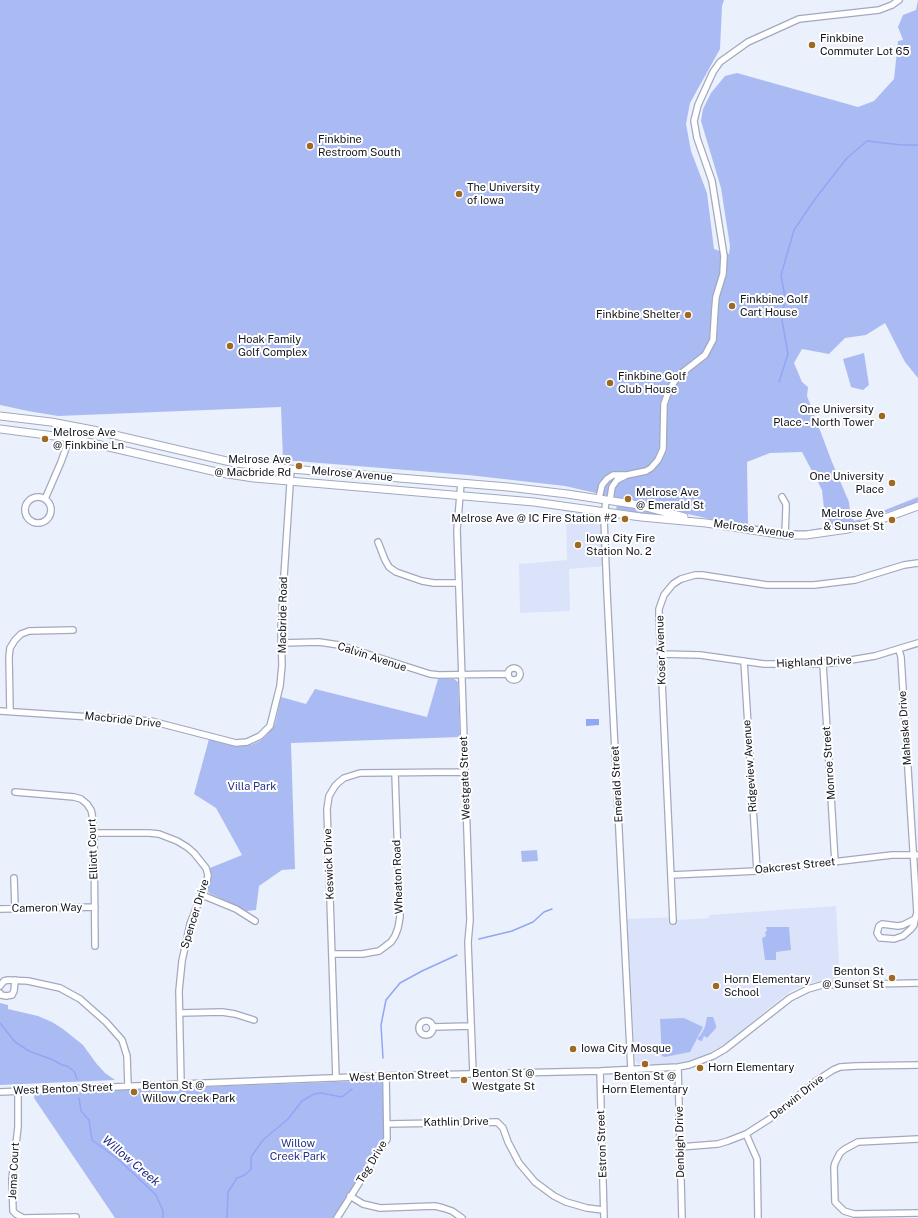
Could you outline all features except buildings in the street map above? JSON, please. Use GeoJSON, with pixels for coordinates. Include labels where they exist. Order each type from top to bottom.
{"type":"FeatureCollection","features":[{"type":"Feature","properties":{"kind":"main road","name":"Melrose Avenue"},"geometry":{"type":"LineString","coordinates":[[0,416],[74,426],[235,463],[538,490],[599,498],[649,508],[706,523]]}},
{"type":"Feature","properties":{"kind":"main road","name":"Melrose Avenue"},"geometry":{"type":"LineString","coordinates":[[0,429],[70,438],[221,473],[254,478],[534,502],[641,517],[706,523],[785,535],[825,533],[848,529],[918,506]]}},
{"type":"Feature","properties":{"kind":"street"},"geometry":{"type":"LineString","coordinates":[[599,498],[602,484],[613,474],[627,475],[646,471],[658,460],[663,449],[664,404],[669,390],[678,376],[705,355],[713,340],[716,297],[723,274],[724,256],[712,181],[697,138],[694,121],[698,105],[720,62],[748,42],[799,19],[879,10],[892,5],[899,0]]}},
{"type":"Feature","properties":{"kind":"street"},"geometry":{"type":"LineString","coordinates":[[45,499],[61,462],[74,426]]}},
{"type":"Feature","properties":{"kind":"street","name":"Macbride Road"},"geometry":{"type":"LineString","coordinates":[[243,743],[260,736],[270,726],[280,686],[282,665],[283,584],[291,469]]}},
{"type":"Feature","properties":{"kind":"street","name":"Emerald Street"},"geometry":{"type":"LineString","coordinates":[[627,475],[621,477],[614,483],[605,512],[620,857],[632,1069]]}},
{"type":"Feature","properties":{"kind":"street","name":"Westgate Street"},"geometry":{"type":"LineString","coordinates":[[461,483],[457,530],[470,920],[468,942],[473,1074]]}},
{"type":"Feature","properties":{"kind":"street"},"geometry":{"type":"LineString","coordinates":[[36,497],[45,499],[51,508],[48,519],[41,523],[31,521],[25,514],[25,505],[36,497]]}},
{"type":"Feature","properties":{"kind":"street"},"geometry":{"type":"LineString","coordinates":[[782,497],[786,504],[785,535]]}},
{"type":"Feature","properties":{"kind":"street"},"geometry":{"type":"LineString","coordinates":[[378,542],[385,560],[396,572],[422,581],[434,583],[459,583]]}},
{"type":"Feature","properties":{"kind":"street","name":"Koser Avenue"},"geometry":{"type":"LineString","coordinates":[[673,921],[659,616],[661,602],[664,595],[673,584],[688,576],[702,574],[779,586],[814,585],[855,580],[904,565],[918,563]]}},
{"type":"Feature","properties":{"kind":"street"},"geometry":{"type":"LineString","coordinates":[[10,711],[9,657],[10,648],[15,640],[21,634],[30,631],[73,630]]}},
{"type":"Feature","properties":{"kind":"street","name":"Calvin Avenue"},"geometry":{"type":"LineString","coordinates":[[282,643],[313,642],[332,644],[421,672],[439,675],[508,674]]}},
{"type":"Feature","properties":{"kind":"street","name":"Highland Drive"},"geometry":{"type":"LineString","coordinates":[[661,654],[700,655],[780,665],[823,664],[864,658],[899,650],[918,643]]}},
{"type":"Feature","properties":{"kind":"street","name":"Mahaska Drive"},"geometry":{"type":"LineString","coordinates":[[899,650],[901,658],[916,855],[915,919]]}},
{"type":"Feature","properties":{"kind":"street","name":"Ridgeview Avenue"},"geometry":{"type":"LineString","coordinates":[[744,661],[757,871]]}},
{"type":"Feature","properties":{"kind":"street","name":"Monroe Street"},"geometry":{"type":"LineString","coordinates":[[823,664],[835,862]]}},
{"type":"Feature","properties":{"kind":"street","name":"Macbride Drive"},"geometry":{"type":"LineString","coordinates":[[0,711],[151,721],[236,743],[243,743]]}},
{"type":"Feature","properties":{"kind":"street","name":"Keswick Drive"},"geometry":{"type":"LineString","coordinates":[[336,1078],[327,809],[329,796],[339,782],[360,773],[465,772]]}},
{"type":"Feature","properties":{"kind":"street","name":"Wheaton Road"},"geometry":{"type":"LineString","coordinates":[[332,954],[362,954],[379,951],[391,942],[398,928],[400,917],[395,773]]}},
{"type":"Feature","properties":{"kind":"street","name":"Elliott Court"},"geometry":{"type":"LineString","coordinates":[[15,792],[68,796],[81,799],[91,810],[94,833],[95,946]]}},
{"type":"Feature","properties":{"kind":"street","name":"Spencer Drive"},"geometry":{"type":"LineString","coordinates":[[94,833],[158,834],[177,841],[194,853],[206,868],[208,876],[207,881],[190,924],[184,949],[180,978],[182,1084]]}},
{"type":"Feature","properties":{"kind":"street","name":"Oakcrest Street"},"geometry":{"type":"LineString","coordinates":[[671,875],[757,871],[886,856],[916,855]]}},
{"type":"Feature","properties":{"kind":"street"},"geometry":{"type":"LineString","coordinates":[[14,878],[15,908]]}},
{"type":"Feature","properties":{"kind":"street"},"geometry":{"type":"LineString","coordinates":[[202,895],[236,909],[255,921]]}},
{"type":"Feature","properties":{"kind":"street","name":"Cameron Way"},"geometry":{"type":"LineString","coordinates":[[0,909],[95,907]]}},
{"type":"Feature","properties":{"kind":"street"},"geometry":{"type":"LineString","coordinates":[[915,919],[911,930],[899,938],[880,938],[877,933],[879,926],[882,924],[898,926],[915,919]]}},
{"type":"Feature","properties":{"kind":"street"},"geometry":{"type":"LineString","coordinates":[[0,993],[1,995],[6,996],[12,995],[15,980]]}},
{"type":"Feature","properties":{"kind":"street"},"geometry":{"type":"LineString","coordinates":[[0,986],[4,981],[15,980],[49,985],[65,990],[80,999],[117,1033],[125,1048],[127,1056],[128,1086]]}},
{"type":"Feature","properties":{"kind":"street","name":"West Benton Street"},"geometry":{"type":"LineString","coordinates":[[0,1092],[18,1090],[386,1076],[600,1071],[678,1067],[713,1056],[790,998],[808,989],[822,985],[918,983]]}},
{"type":"Feature","properties":{"kind":"street"},"geometry":{"type":"LineString","coordinates":[[180,1013],[222,1012],[235,1014],[254,1020]]}},
{"type":"Feature","properties":{"kind":"street"},"geometry":{"type":"LineString","coordinates":[[433,1027],[471,1026]]}},
{"type":"Feature","properties":{"kind":"street","name":"Derwin Drive"},"geometry":{"type":"LineString","coordinates":[[680,1147],[718,1144],[746,1134],[774,1116],[816,1081],[836,1069],[848,1066],[918,1065]]}},
{"type":"Feature","properties":{"kind":"street","name":"Denbigh Drive"},"geometry":{"type":"LineString","coordinates":[[678,1067],[682,1218]]}},
{"type":"Feature","properties":{"kind":"street","name":"Estron Street"},"geometry":{"type":"LineString","coordinates":[[600,1071],[604,1218]]}},
{"type":"Feature","properties":{"kind":"street","name":"Teg Drive"},"geometry":{"type":"LineString","coordinates":[[337,1218],[384,1143],[388,1134],[386,1076]]}},
{"type":"Feature","properties":{"kind":"street","name":"Jema Court"},"geometry":{"type":"LineString","coordinates":[[18,1090],[18,1127],[12,1179],[13,1211],[22,1218],[76,1217]]}},
{"type":"Feature","properties":{"kind":"street","name":"Kathlin Drive"},"geometry":{"type":"LineString","coordinates":[[387,1124],[497,1122],[503,1128],[512,1153],[526,1173],[539,1185],[554,1196],[566,1202],[587,1208],[603,1210]]}},
{"type":"Feature","properties":{"kind":"street"},"geometry":{"type":"LineString","coordinates":[[746,1134],[757,1159],[758,1218]]}},
{"type":"Feature","properties":{"kind":"street"},"geometry":{"type":"LineString","coordinates":[[918,1139],[858,1142],[840,1153],[834,1167],[835,1202],[844,1211],[854,1214],[918,1213]]}},
{"type":"Feature","properties":{"kind":"street"},"geometry":{"type":"LineString","coordinates":[[350,1196],[363,1204],[380,1208],[435,1206],[452,1210],[462,1218]]}},
{"type":"Feature","properties":{"kind":"shaded area"},"geometry":{"type":"Polygon","coordinates":[[[566,510],[604,516],[606,566],[569,569],[570,611],[520,613],[519,564],[567,560],[566,510]]]}},
{"type":"Feature","properties":{"kind":"shaded area"},"geometry":{"type":"Polygon","coordinates":[[[586,719],[599,719],[599,725],[586,726],[586,719]]]}},
{"type":"Feature","properties":{"kind":"shaded area","name":"Horn Elementary School"},"geometry":{"type":"Polygon","coordinates":[[[836,906],[840,980],[815,982],[791,991],[727,1043],[707,1054],[685,1062],[670,1064],[642,1065],[637,1063],[635,1059],[627,919],[677,917],[678,920],[709,918],[709,915],[836,906]]]}},
{"type":"Feature","properties":{"kind":"green space","name":"The University of Iowa"},"geometry":{"type":"Polygon","coordinates":[[[0,0],[724,0],[722,6],[720,49],[690,103],[686,124],[691,151],[707,193],[714,249],[729,254],[730,246],[721,188],[701,121],[703,109],[711,93],[725,76],[737,73],[858,107],[874,101],[894,79],[898,41],[903,40],[898,27],[903,15],[916,10],[918,0],[918,378],[905,362],[885,323],[866,335],[845,338],[829,354],[802,349],[794,363],[802,382],[808,387],[807,396],[849,502],[850,511],[854,521],[861,519],[860,521],[844,526],[811,531],[795,532],[791,530],[809,530],[831,526],[830,521],[825,517],[822,490],[802,452],[770,453],[747,462],[748,524],[779,529],[775,530],[710,519],[565,486],[468,475],[283,460],[281,407],[58,416],[0,405],[0,0]]]}},
{"type":"Feature","properties":{"kind":"green space"},"geometry":{"type":"Polygon","coordinates":[[[864,353],[869,385],[863,390],[851,387],[843,359],[864,353]]]}},
{"type":"Feature","properties":{"kind":"green space"},"geometry":{"type":"Polygon","coordinates":[[[918,497],[918,501],[915,503],[875,516],[870,516],[918,497]]]}},
{"type":"Feature","properties":{"kind":"green space"},"geometry":{"type":"Polygon","coordinates":[[[619,505],[643,509],[669,517],[617,510],[616,507],[619,505]]]}},
{"type":"Feature","properties":{"kind":"green space","name":"Villa Park"},"geometry":{"type":"Polygon","coordinates":[[[438,679],[454,679],[458,682],[460,737],[291,743],[295,869],[282,870],[259,886],[256,910],[247,911],[209,893],[207,889],[211,877],[210,868],[242,855],[216,808],[194,794],[209,739],[241,746],[251,745],[260,741],[275,724],[281,697],[306,704],[315,689],[427,717],[438,679]]]}},
{"type":"Feature","properties":{"kind":"green space"},"geometry":{"type":"Polygon","coordinates":[[[537,850],[538,861],[522,862],[521,851],[537,850]]]}},
{"type":"Feature","properties":{"kind":"green space"},"geometry":{"type":"Polygon","coordinates":[[[766,927],[789,927],[791,950],[776,952],[776,960],[765,960],[762,938],[766,936],[766,927]]]}},
{"type":"Feature","properties":{"kind":"green space"},"geometry":{"type":"Polygon","coordinates":[[[0,1003],[8,1005],[8,1009],[38,1016],[63,1029],[83,1045],[105,1073],[115,1080],[0,1085],[0,1003]]]}},
{"type":"Feature","properties":{"kind":"green space"},"geometry":{"type":"Polygon","coordinates":[[[707,1017],[713,1017],[716,1028],[707,1038],[704,1036],[702,1041],[698,1040],[698,1037],[705,1027],[707,1017]]]}},
{"type":"Feature","properties":{"kind":"green space"},"geometry":{"type":"Polygon","coordinates":[[[684,1018],[703,1027],[690,1052],[665,1057],[662,1056],[660,1019],[684,1018]]]}},
{"type":"Feature","properties":{"kind":"green space","name":"Willow Creek Park"},"geometry":{"type":"Polygon","coordinates":[[[386,1080],[387,1134],[337,1218],[115,1218],[34,1098],[35,1094],[39,1093],[386,1080]]]}},
{"type":"Feature","properties":{"kind":"waterway"},"geometry":{"type":"LineString","coordinates":[[779,382],[788,354],[782,320],[785,297],[781,275],[794,230],[815,199],[847,158],[867,141],[902,145],[918,145]]}},
{"type":"Feature","properties":{"kind":"waterway","name":"Willow Creek"},"geometry":{"type":"LineString","coordinates":[[479,939],[512,931],[533,922],[544,912],[552,909]]}},
{"type":"Feature","properties":{"kind":"waterway"},"geometry":{"type":"LineString","coordinates":[[383,1058],[381,1025],[386,1000],[400,983],[457,955]]}},
{"type":"Feature","properties":{"kind":"waterway","name":"Willow Creek"},"geometry":{"type":"LineString","coordinates":[[0,1023],[15,1042],[29,1051],[67,1066],[74,1071],[77,1079]]}},
{"type":"Feature","properties":{"kind":"waterway"},"geometry":{"type":"LineString","coordinates":[[227,1218],[228,1192],[237,1178],[245,1175],[251,1169],[251,1157],[263,1140],[288,1119],[302,1101],[314,1094],[321,1093],[342,1097],[352,1089]]}},
{"type":"Feature","properties":{"kind":"waterway","name":"Willow Creek"},"geometry":{"type":"LineString","coordinates":[[79,1098],[81,1111],[89,1120],[92,1140],[118,1159],[156,1195],[163,1211],[163,1218]]}},
{"type":"Feature","properties":{"kind":"place","name":"Finkbine Commuter Lot 65"},"geometry":{"type":"Point","coordinates":[812,45]}},
{"type":"Feature","properties":{"kind":"place","name":"Finkbine Restroom South"},"geometry":{"type":"Point","coordinates":[310,146]}},
{"type":"Feature","properties":{"kind":"place","name":"The University of Iowa"},"geometry":{"type":"Point","coordinates":[459,194]}},
{"type":"Feature","properties":{"kind":"place","name":"Finkbine Golf Cart House"},"geometry":{"type":"Point","coordinates":[732,306]}},
{"type":"Feature","properties":{"kind":"place","name":"Finkbine Shelter"},"geometry":{"type":"Point","coordinates":[688,315]}},
{"type":"Feature","properties":{"kind":"place","name":"Hoak Family Golf Complex"},"geometry":{"type":"Point","coordinates":[230,346]}},
{"type":"Feature","properties":{"kind":"place","name":"Finkbine Golf Club House"},"geometry":{"type":"Point","coordinates":[610,383]}},
{"type":"Feature","properties":{"kind":"place","name":"One University Place - North Tower"},"geometry":{"type":"Point","coordinates":[882,416]}},
{"type":"Feature","properties":{"kind":"place","name":"Melrose Ave @ Finkbine Ln"},"geometry":{"type":"Point","coordinates":[45,439]}},
{"type":"Feature","properties":{"kind":"place","name":"Melrose Ave @ Macbride Rd"},"geometry":{"type":"Point","coordinates":[299,466]}},
{"type":"Feature","properties":{"kind":"place","name":"One University Place"},"geometry":{"type":"Point","coordinates":[892,483]}},
{"type":"Feature","properties":{"kind":"place","name":"Melrose Ave @ Emerald St"},"geometry":{"type":"Point","coordinates":[628,499]}},
{"type":"Feature","properties":{"kind":"place","name":"Melrose Ave @ IC Fire Station #2"},"geometry":{"type":"Point","coordinates":[625,519]}},
{"type":"Feature","properties":{"kind":"place","name":"Melrose Ave & Sunset St"},"geometry":{"type":"Point","coordinates":[892,520]}},
{"type":"Feature","properties":{"kind":"place","name":"Iowa City Fire Station No. 2"},"geometry":{"type":"Point","coordinates":[578,545]}},
{"type":"Feature","properties":{"kind":"place","name":"Benton St @ Sunset St"},"geometry":{"type":"Point","coordinates":[892,978]}},
{"type":"Feature","properties":{"kind":"place","name":"Horn Elementary School"},"geometry":{"type":"Point","coordinates":[716,986]}},
{"type":"Feature","properties":{"kind":"place","name":"Iowa City Mosque"},"geometry":{"type":"Point","coordinates":[573,1049]}},
{"type":"Feature","properties":{"kind":"place","name":"Benton St @ Horn Elementary"},"geometry":{"type":"Point","coordinates":[645,1064]}},
{"type":"Feature","properties":{"kind":"place","name":"Horn Elementary"},"geometry":{"type":"Point","coordinates":[700,1068]}},
{"type":"Feature","properties":{"kind":"place","name":"Benton St @ Westgate St"},"geometry":{"type":"Point","coordinates":[464,1080]}},
{"type":"Feature","properties":{"kind":"place","name":"Benton St @ Willow Creek Park"},"geometry":{"type":"Point","coordinates":[134,1092]}}]}
